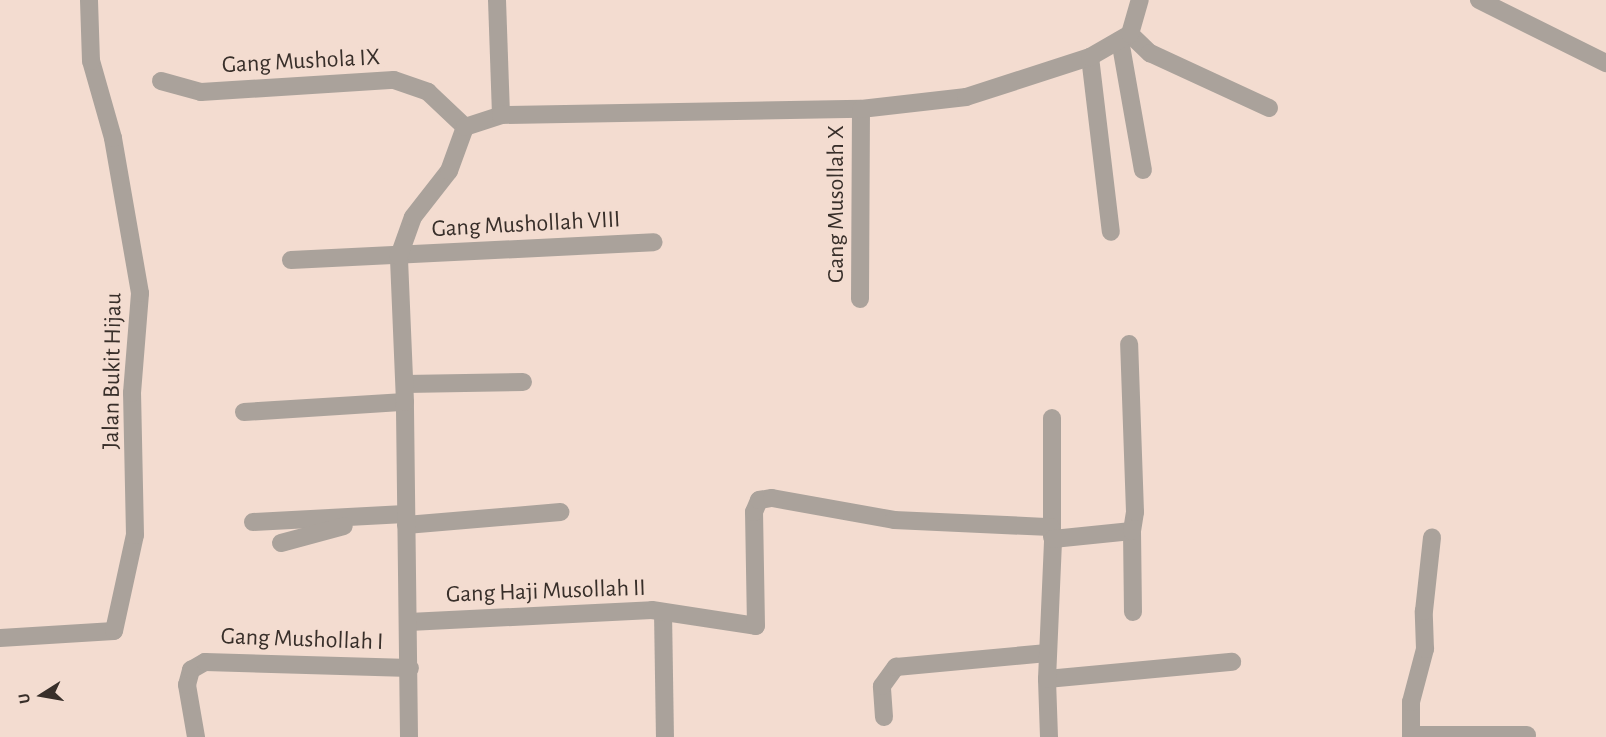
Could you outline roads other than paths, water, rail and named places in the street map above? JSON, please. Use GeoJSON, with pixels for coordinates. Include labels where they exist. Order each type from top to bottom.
{"type":"FeatureCollection","features":[{"type":"Feature","properties":{"kind":"street","name":"Jalan Bukit Hijau"},"geometry":{"type":"LineString","coordinates":[[0,638],[114,631],[135,535],[132,393],[140,293],[112,138],[91,61],[89,0]]}},
{"type":"Feature","properties":{"kind":"street"},"geometry":{"type":"LineString","coordinates":[[497,0],[501,115]]}},
{"type":"Feature","properties":{"kind":"street"},"geometry":{"type":"LineString","coordinates":[[1140,0],[1125,37],[1143,170]]}},
{"type":"Feature","properties":{"kind":"street"},"geometry":{"type":"LineString","coordinates":[[1479,0],[1606,63]]}},
{"type":"Feature","properties":{"kind":"street"},"geometry":{"type":"LineString","coordinates":[[409,737],[410,668],[405,393],[399,256],[413,217],[449,171],[465,127],[501,115],[861,109],[966,97],[1090,57],[1125,37]]}},
{"type":"Feature","properties":{"kind":"street"},"geometry":{"type":"LineString","coordinates":[[1125,37],[1150,53],[1269,108]]}},
{"type":"Feature","properties":{"kind":"street"},"geometry":{"type":"LineString","coordinates":[[1090,57],[1111,232]]}},
{"type":"Feature","properties":{"kind":"street","name":"Gang Mushola IX"},"geometry":{"type":"LineString","coordinates":[[161,81],[201,92],[394,80],[428,92],[465,127]]}},
{"type":"Feature","properties":{"kind":"street","name":"Gang Musollah X"},"geometry":{"type":"LineString","coordinates":[[860,299],[861,109]]}},
{"type":"Feature","properties":{"kind":"street","name":"Gang Mushollah VIII"},"geometry":{"type":"LineString","coordinates":[[291,260],[654,242]]}},
{"type":"Feature","properties":{"kind":"street"},"geometry":{"type":"LineString","coordinates":[[1129,344],[1135,512],[1132,531],[1133,612]]}},
{"type":"Feature","properties":{"kind":"street"},"geometry":{"type":"LineString","coordinates":[[244,412],[523,381]]}},
{"type":"Feature","properties":{"kind":"street"},"geometry":{"type":"LineString","coordinates":[[1049,737],[1047,653],[1052,533],[1052,418]]}},
{"type":"Feature","properties":{"kind":"street","name":"Gang Haji Musollah II"},"geometry":{"type":"LineString","coordinates":[[409,622],[510,618],[582,610],[663,612],[756,626],[754,512],[759,500],[785,499],[894,520],[1052,533]]}},
{"type":"Feature","properties":{"kind":"street"},"geometry":{"type":"LineString","coordinates":[[253,522],[406,519],[560,512]]}},
{"type":"Feature","properties":{"kind":"street"},"geometry":{"type":"LineString","coordinates":[[281,543],[327,529],[406,519]]}},
{"type":"Feature","properties":{"kind":"street"},"geometry":{"type":"LineString","coordinates":[[1052,533],[1132,531]]}},
{"type":"Feature","properties":{"kind":"street"},"geometry":{"type":"LineString","coordinates":[[1431,537],[1424,611],[1425,649],[1411,702],[1411,736],[1527,735]]}},
{"type":"Feature","properties":{"kind":"street"},"geometry":{"type":"LineString","coordinates":[[663,612],[666,737]]}},
{"type":"Feature","properties":{"kind":"street"},"geometry":{"type":"LineString","coordinates":[[884,717],[882,686],[896,667],[1047,653]]}},
{"type":"Feature","properties":{"kind":"street","name":"Gang Mushollah I"},"geometry":{"type":"LineString","coordinates":[[196,737],[187,685],[191,670],[205,662],[410,668]]}},
{"type":"Feature","properties":{"kind":"street"},"geometry":{"type":"LineString","coordinates":[[1047,679],[1233,662]]}}]}
